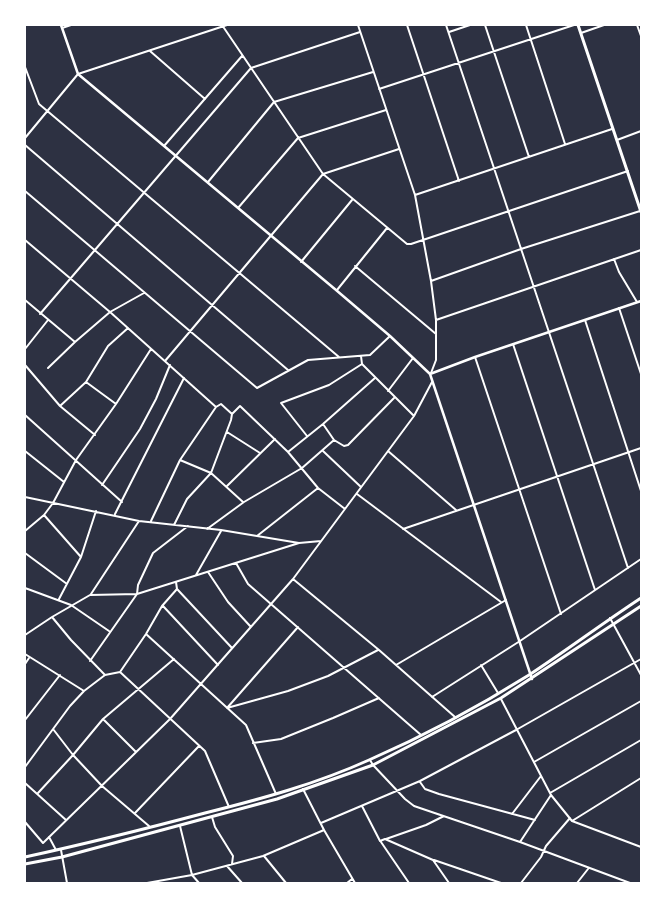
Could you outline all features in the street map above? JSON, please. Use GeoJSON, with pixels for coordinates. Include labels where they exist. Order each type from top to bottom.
{"type":"FeatureCollection","features":[{"type":"Feature","properties":{"kind":"main road"},"geometry":{"type":"LineString","coordinates":[[578,25],[641,211]]}},
{"type":"Feature","properties":{"kind":"main road"},"geometry":{"type":"LineString","coordinates":[[25,857],[151,828],[303,788],[370,760],[422,735],[498,693],[531,673],[641,598]]}},
{"type":"Feature","properties":{"kind":"main road"},"geometry":{"type":"LineString","coordinates":[[25,864],[62,857],[212,817],[373,765],[501,698],[641,606]]}},
{"type":"Feature","properties":{"kind":"street"},"geometry":{"type":"LineString","coordinates":[[71,25],[62,26],[78,74],[390,336],[430,374],[532,678]]}},
{"type":"Feature","properties":{"kind":"street"},"geometry":{"type":"LineString","coordinates":[[25,138],[78,74],[227,25]]}},
{"type":"Feature","properties":{"kind":"street"},"geometry":{"type":"LineString","coordinates":[[358,25],[415,195],[431,281],[436,320],[436,360],[430,374]]}},
{"type":"Feature","properties":{"kind":"street"},"geometry":{"type":"LineString","coordinates":[[407,25],[459,180]]}},
{"type":"Feature","properties":{"kind":"street"},"geometry":{"type":"LineString","coordinates":[[446,25],[628,568]]}},
{"type":"Feature","properties":{"kind":"street"},"geometry":{"type":"LineString","coordinates":[[448,32],[470,25]]}},
{"type":"Feature","properties":{"kind":"street"},"geometry":{"type":"LineString","coordinates":[[485,25],[530,157]]}},
{"type":"Feature","properties":{"kind":"street"},"geometry":{"type":"LineString","coordinates":[[526,25],[566,145]]}},
{"type":"Feature","properties":{"kind":"street"},"geometry":{"type":"LineString","coordinates":[[380,90],[574,25]]}},
{"type":"Feature","properties":{"kind":"street"},"geometry":{"type":"LineString","coordinates":[[581,33],[604,25]]}},
{"type":"Feature","properties":{"kind":"street"},"geometry":{"type":"LineString","coordinates":[[637,25],[641,36]]}},
{"type":"Feature","properties":{"kind":"street"},"geometry":{"type":"LineString","coordinates":[[222,26],[323,174],[407,244],[628,171]]}},
{"type":"Feature","properties":{"kind":"street"},"geometry":{"type":"LineString","coordinates":[[40,314],[251,68],[360,32]]}},
{"type":"Feature","properties":{"kind":"street"},"geometry":{"type":"LineString","coordinates":[[150,50],[205,98]]}},
{"type":"Feature","properties":{"kind":"street"},"geometry":{"type":"LineString","coordinates":[[164,146],[242,56]]}},
{"type":"Feature","properties":{"kind":"street"},"geometry":{"type":"LineString","coordinates":[[25,67],[39,104],[339,357]]}},
{"type":"Feature","properties":{"kind":"street"},"geometry":{"type":"LineString","coordinates":[[208,182],[274,102],[374,72]]}},
{"type":"Feature","properties":{"kind":"street"},"geometry":{"type":"LineString","coordinates":[[238,208],[298,138],[386,110]]}},
{"type":"Feature","properties":{"kind":"street"},"geometry":{"type":"LineString","coordinates":[[415,195],[613,129]]}},
{"type":"Feature","properties":{"kind":"street"},"geometry":{"type":"LineString","coordinates":[[617,140],[641,132]]}},
{"type":"Feature","properties":{"kind":"street"},"geometry":{"type":"LineString","coordinates":[[25,145],[288,370]]}},
{"type":"Feature","properties":{"kind":"street"},"geometry":{"type":"LineString","coordinates":[[165,361],[323,174],[400,149]]}},
{"type":"Feature","properties":{"kind":"street"},"geometry":{"type":"LineString","coordinates":[[25,191],[257,388],[308,360],[370,355],[390,336]]}},
{"type":"Feature","properties":{"kind":"street"},"geometry":{"type":"LineString","coordinates":[[301,262],[353,200]]}},
{"type":"Feature","properties":{"kind":"street"},"geometry":{"type":"LineString","coordinates":[[431,281],[521,249],[641,211]]}},
{"type":"Feature","properties":{"kind":"street"},"geometry":{"type":"LineString","coordinates":[[336,290],[387,228]]}},
{"type":"Feature","properties":{"kind":"street"},"geometry":{"type":"LineString","coordinates":[[25,240],[110,312],[216,407]]}},
{"type":"Feature","properties":{"kind":"street"},"geometry":{"type":"LineString","coordinates":[[436,320],[641,250]]}},
{"type":"Feature","properties":{"kind":"street"},"geometry":{"type":"LineString","coordinates":[[614,259],[624,282],[636,302]]}},
{"type":"Feature","properties":{"kind":"street"},"geometry":{"type":"LineString","coordinates":[[355,266],[436,334]]}},
{"type":"Feature","properties":{"kind":"street"},"geometry":{"type":"LineString","coordinates":[[48,368],[74,342],[110,312],[144,293]]}},
{"type":"Feature","properties":{"kind":"street"},"geometry":{"type":"LineString","coordinates":[[25,300],[74,342]]}},
{"type":"Feature","properties":{"kind":"street"},"geometry":{"type":"LineString","coordinates":[[430,374],[641,301]]}},
{"type":"Feature","properties":{"kind":"street"},"geometry":{"type":"LineString","coordinates":[[619,308],[641,374]]}},
{"type":"Feature","properties":{"kind":"street"},"geometry":{"type":"LineString","coordinates":[[25,349],[48,320]]}},
{"type":"Feature","properties":{"kind":"street"},"geometry":{"type":"LineString","coordinates":[[585,320],[641,491]]}},
{"type":"Feature","properties":{"kind":"street"},"geometry":{"type":"LineString","coordinates":[[60,406],[86,382],[108,346],[128,328]]}},
{"type":"Feature","properties":{"kind":"street"},"geometry":{"type":"LineString","coordinates":[[514,344],[595,590]]}},
{"type":"Feature","properties":{"kind":"street"},"geometry":{"type":"LineString","coordinates":[[25,532],[44,515],[53,503],[76,460],[116,404],[151,349]]}},
{"type":"Feature","properties":{"kind":"street"},"geometry":{"type":"LineString","coordinates":[[361,356],[362,364],[414,416]]}},
{"type":"Feature","properties":{"kind":"street"},"geometry":{"type":"LineString","coordinates":[[475,357],[560,614]]}},
{"type":"Feature","properties":{"kind":"street"},"geometry":{"type":"LineString","coordinates":[[388,391],[413,358]]}},
{"type":"Feature","properties":{"kind":"street"},"geometry":{"type":"LineString","coordinates":[[307,436],[281,403],[329,385],[362,364]]}},
{"type":"Feature","properties":{"kind":"street"},"geometry":{"type":"LineString","coordinates":[[25,365],[60,406],[95,435]]}},
{"type":"Feature","properties":{"kind":"street"},"geometry":{"type":"LineString","coordinates":[[102,485],[144,422],[156,400],[170,365]]}},
{"type":"Feature","properties":{"kind":"street"},"geometry":{"type":"LineString","coordinates":[[115,515],[184,378]]}},
{"type":"Feature","properties":{"kind":"street"},"geometry":{"type":"LineString","coordinates":[[288,452],[375,378]]}},
{"type":"Feature","properties":{"kind":"street"},"geometry":{"type":"LineString","coordinates":[[86,382],[116,404]]}},
{"type":"Feature","properties":{"kind":"street"},"geometry":{"type":"LineString","coordinates":[[25,822],[43,843],[170,719],[293,579],[414,416],[432,382]]}},
{"type":"Feature","properties":{"kind":"street"},"geometry":{"type":"LineString","coordinates":[[323,424],[334,440],[344,446],[348,445],[395,398]]}},
{"type":"Feature","properties":{"kind":"street"},"geometry":{"type":"LineString","coordinates":[[151,521],[180,460],[216,407],[220,404],[232,414]]}},
{"type":"Feature","properties":{"kind":"street"},"geometry":{"type":"LineString","coordinates":[[174,525],[187,499],[211,473],[232,414],[240,406],[276,439],[318,488],[345,509]]}},
{"type":"Feature","properties":{"kind":"street"},"geometry":{"type":"LineString","coordinates":[[25,415],[122,502]]}},
{"type":"Feature","properties":{"kind":"street"},"geometry":{"type":"LineString","coordinates":[[227,432],[260,453]]}},
{"type":"Feature","properties":{"kind":"street"},"geometry":{"type":"LineString","coordinates":[[227,486],[276,439]]}},
{"type":"Feature","properties":{"kind":"street"},"geometry":{"type":"LineString","coordinates":[[206,530],[244,502],[302,468],[334,440]]}},
{"type":"Feature","properties":{"kind":"street"},"geometry":{"type":"LineString","coordinates":[[403,529],[641,448]]}},
{"type":"Feature","properties":{"kind":"street"},"geometry":{"type":"LineString","coordinates":[[323,450],[361,487]]}},
{"type":"Feature","properties":{"kind":"street"},"geometry":{"type":"LineString","coordinates":[[25,451],[64,482]]}},
{"type":"Feature","properties":{"kind":"street"},"geometry":{"type":"LineString","coordinates":[[388,451],[456,510]]}},
{"type":"Feature","properties":{"kind":"street"},"geometry":{"type":"LineString","coordinates":[[180,460],[211,473],[244,502]]}},
{"type":"Feature","properties":{"kind":"street"},"geometry":{"type":"LineString","coordinates":[[256,536],[318,488]]}},
{"type":"Feature","properties":{"kind":"street"},"geometry":{"type":"LineString","coordinates":[[356,494],[501,602]]}},
{"type":"Feature","properties":{"kind":"street"},"geometry":{"type":"LineString","coordinates":[[25,497],[138,521],[151,521],[206,530],[221,530],[298,543]]}},
{"type":"Feature","properties":{"kind":"street"},"geometry":{"type":"LineString","coordinates":[[59,599],[81,557],[96,511]]}},
{"type":"Feature","properties":{"kind":"street"},"geometry":{"type":"LineString","coordinates":[[44,515],[81,557]]}},
{"type":"Feature","properties":{"kind":"street"},"geometry":{"type":"LineString","coordinates":[[90,595],[138,521]]}},
{"type":"Feature","properties":{"kind":"street"},"geometry":{"type":"LineString","coordinates":[[90,660],[137,594],[138,585],[153,554],[188,526]]}},
{"type":"Feature","properties":{"kind":"street"},"geometry":{"type":"LineString","coordinates":[[196,575],[221,530]]}},
{"type":"Feature","properties":{"kind":"street"},"geometry":{"type":"LineString","coordinates":[[25,635],[90,595],[137,594],[298,543],[321,541]]}},
{"type":"Feature","properties":{"kind":"street"},"geometry":{"type":"LineString","coordinates":[[25,553],[67,584]]}},
{"type":"Feature","properties":{"kind":"street"},"geometry":{"type":"LineString","coordinates":[[432,697],[520,641],[641,559]]}},
{"type":"Feature","properties":{"kind":"street"},"geometry":{"type":"LineString","coordinates":[[236,563],[248,584],[422,735]]}},
{"type":"Feature","properties":{"kind":"street"},"geometry":{"type":"LineString","coordinates":[[208,572],[228,602],[251,627]]}},
{"type":"Feature","properties":{"kind":"street"},"geometry":{"type":"LineString","coordinates":[[293,579],[379,650],[458,721]]}},
{"type":"Feature","properties":{"kind":"street"},"geometry":{"type":"LineString","coordinates":[[25,767],[70,706],[84,691],[105,675],[120,672],[146,634],[162,606],[176,588],[176,582]]}},
{"type":"Feature","properties":{"kind":"street"},"geometry":{"type":"LineString","coordinates":[[25,588],[71,605],[109,631]]}},
{"type":"Feature","properties":{"kind":"street"},"geometry":{"type":"LineString","coordinates":[[176,588],[232,648]]}},
{"type":"Feature","properties":{"kind":"street"},"geometry":{"type":"LineString","coordinates":[[396,665],[506,600]]}},
{"type":"Feature","properties":{"kind":"street"},"geometry":{"type":"LineString","coordinates":[[162,606],[218,665]]}},
{"type":"Feature","properties":{"kind":"street"},"geometry":{"type":"LineString","coordinates":[[52,617],[105,675]]}},
{"type":"Feature","properties":{"kind":"street"},"geometry":{"type":"LineString","coordinates":[[610,618],[641,675]]}},
{"type":"Feature","properties":{"kind":"street"},"geometry":{"type":"LineString","coordinates":[[227,708],[298,627]]}},
{"type":"Feature","properties":{"kind":"street"},"geometry":{"type":"LineString","coordinates":[[146,634],[246,725],[276,794]]}},
{"type":"Feature","properties":{"kind":"street"},"geometry":{"type":"LineString","coordinates":[[227,708],[288,691],[328,676],[379,650]]}},
{"type":"Feature","properties":{"kind":"street"},"geometry":{"type":"LineString","coordinates":[[25,654],[84,691]]}},
{"type":"Feature","properties":{"kind":"street"},"geometry":{"type":"LineString","coordinates":[[25,664],[30,657]]}},
{"type":"Feature","properties":{"kind":"street"},"geometry":{"type":"LineString","coordinates":[[38,793],[73,755],[102,719],[174,659]]}},
{"type":"Feature","properties":{"kind":"street"},"geometry":{"type":"LineString","coordinates":[[321,823],[420,781],[516,730],[641,659]]}},
{"type":"Feature","properties":{"kind":"street"},"geometry":{"type":"LineString","coordinates":[[481,665],[498,693]]}},
{"type":"Feature","properties":{"kind":"street"},"geometry":{"type":"LineString","coordinates":[[120,672],[209,756],[229,807]]}},
{"type":"Feature","properties":{"kind":"street"},"geometry":{"type":"LineString","coordinates":[[25,720],[60,675]]}},
{"type":"Feature","properties":{"kind":"street"},"geometry":{"type":"LineString","coordinates":[[253,744],[281,739],[378,698]]}},
{"type":"Feature","properties":{"kind":"street"},"geometry":{"type":"LineString","coordinates":[[501,698],[551,794],[572,821],[641,847]]}},
{"type":"Feature","properties":{"kind":"street"},"geometry":{"type":"LineString","coordinates":[[534,762],[641,701]]}},
{"type":"Feature","properties":{"kind":"street"},"geometry":{"type":"LineString","coordinates":[[102,719],[136,752]]}},
{"type":"Feature","properties":{"kind":"street"},"geometry":{"type":"LineString","coordinates":[[53,729],[73,755],[102,786],[151,828]]}},
{"type":"Feature","properties":{"kind":"street"},"geometry":{"type":"LineString","coordinates":[[520,842],[551,794],[641,740]]}},
{"type":"Feature","properties":{"kind":"street"},"geometry":{"type":"LineString","coordinates":[[135,813],[200,746]]}},
{"type":"Feature","properties":{"kind":"street"},"geometry":{"type":"LineString","coordinates":[[370,760],[414,806],[520,842],[630,883]]}},
{"type":"Feature","properties":{"kind":"street"},"geometry":{"type":"LineString","coordinates":[[512,814],[541,776]]}},
{"type":"Feature","properties":{"kind":"street"},"geometry":{"type":"LineString","coordinates":[[572,821],[641,778]]}},
{"type":"Feature","properties":{"kind":"street"},"geometry":{"type":"LineString","coordinates":[[420,781],[425,788],[439,794],[535,820]]}},
{"type":"Feature","properties":{"kind":"street"},"geometry":{"type":"LineString","coordinates":[[25,783],[66,820]]}},
{"type":"Feature","properties":{"kind":"street"},"geometry":{"type":"LineString","coordinates":[[303,788],[324,830],[355,883]]}},
{"type":"Feature","properties":{"kind":"street"},"geometry":{"type":"LineString","coordinates":[[362,806],[380,841],[409,883]]}},
{"type":"Feature","properties":{"kind":"street"},"geometry":{"type":"LineString","coordinates":[[380,841],[426,825],[444,816]]}},
{"type":"Feature","properties":{"kind":"street"},"geometry":{"type":"LineString","coordinates":[[212,817],[215,827],[233,856],[232,864]]}},
{"type":"Feature","properties":{"kind":"street"},"geometry":{"type":"LineString","coordinates":[[521,883],[541,857],[546,846],[570,818]]}},
{"type":"Feature","properties":{"kind":"street"},"geometry":{"type":"LineString","coordinates":[[180,826],[192,875],[199,883]]}},
{"type":"Feature","properties":{"kind":"street"},"geometry":{"type":"LineString","coordinates":[[147,883],[192,875],[263,856],[324,830]]}},
{"type":"Feature","properties":{"kind":"street"},"geometry":{"type":"LineString","coordinates":[[49,837],[56,851]]}},
{"type":"Feature","properties":{"kind":"street"},"geometry":{"type":"LineString","coordinates":[[385,839],[433,860],[500,883]]}},
{"type":"Feature","properties":{"kind":"street"},"geometry":{"type":"LineString","coordinates":[[60,850],[67,883]]}},
{"type":"Feature","properties":{"kind":"street"},"geometry":{"type":"LineString","coordinates":[[263,856],[286,883]]}},
{"type":"Feature","properties":{"kind":"street"},"geometry":{"type":"LineString","coordinates":[[433,860],[449,883]]}},
{"type":"Feature","properties":{"kind":"street"},"geometry":{"type":"LineString","coordinates":[[227,866],[242,883]]}},
{"type":"Feature","properties":{"kind":"street"},"geometry":{"type":"LineString","coordinates":[[577,883],[589,868]]}},
{"type":"Feature","properties":{"kind":"street"},"geometry":{"type":"LineString","coordinates":[[347,883],[352,879]]}}]}
